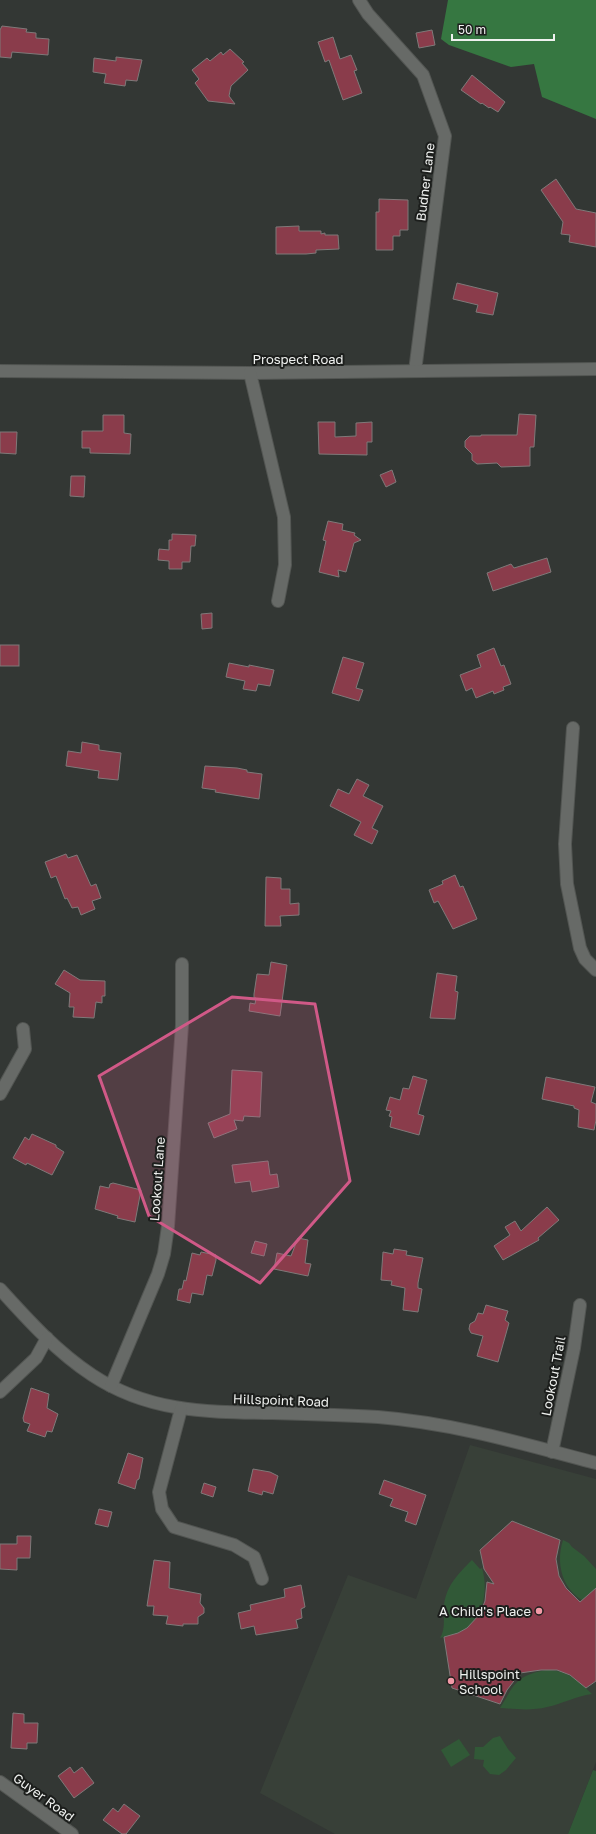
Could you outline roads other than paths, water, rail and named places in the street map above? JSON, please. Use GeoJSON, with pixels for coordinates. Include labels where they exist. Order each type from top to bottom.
{"type":"FeatureCollection","features":[{"type":"Feature","properties":{"kind":"street","name":"Budner Lane"},"geometry":{"type":"LineString","coordinates":[[359,0],[368,14],[423,75],[445,136],[414,371]]}},
{"type":"Feature","properties":{"kind":"street","name":"Prospect Road"},"geometry":{"type":"LineString","coordinates":[[0,372],[250,373],[596,370]]}},
{"type":"Feature","properties":{"kind":"street"},"geometry":{"type":"LineString","coordinates":[[250,373],[284,517],[285,565],[278,601]]}},
{"type":"Feature","properties":{"kind":"street"},"geometry":{"type":"LineString","coordinates":[[573,728],[565,844],[567,884],[580,948],[586,959],[596,970]]}},
{"type":"Feature","properties":{"kind":"street","name":"Lookout Lane"},"geometry":{"type":"LineString","coordinates":[[111,1386],[144,1311],[164,1254],[168,1226],[182,1025],[182,964]]}},
{"type":"Feature","properties":{"kind":"street"},"geometry":{"type":"LineString","coordinates":[[0,1094],[24,1049],[23,1030]]}},
{"type":"Feature","properties":{"kind":"street","name":"Hillspoint Road"},"geometry":{"type":"LineString","coordinates":[[0,1289],[47,1338],[77,1364],[111,1386],[155,1404],[181,1409],[377,1417],[410,1421],[463,1429],[596,1464]]}},
{"type":"Feature","properties":{"kind":"street","name":"Lookout Trail"},"geometry":{"type":"LineString","coordinates":[[552,1452],[574,1348],[580,1305]]}},
{"type":"Feature","properties":{"kind":"street"},"geometry":{"type":"LineString","coordinates":[[0,1392],[36,1358],[47,1338]]}},
{"type":"Feature","properties":{"kind":"street"},"geometry":{"type":"LineString","coordinates":[[181,1409],[159,1492],[162,1509],[174,1527],[234,1545],[254,1557],[262,1579]]}},
{"type":"Feature","properties":{"kind":"street","name":"Guyer Road"},"geometry":{"type":"LineString","coordinates":[[0,1782],[72,1834]]}},
{"type":"Feature","properties":{"kind":"place","name":"A Child's Place"},"geometry":{"type":"Point","coordinates":[539,1611]}},
{"type":"Feature","properties":{"kind":"place","name":"Hillspoint School"},"geometry":{"type":"Point","coordinates":[451,1681]}}]}
